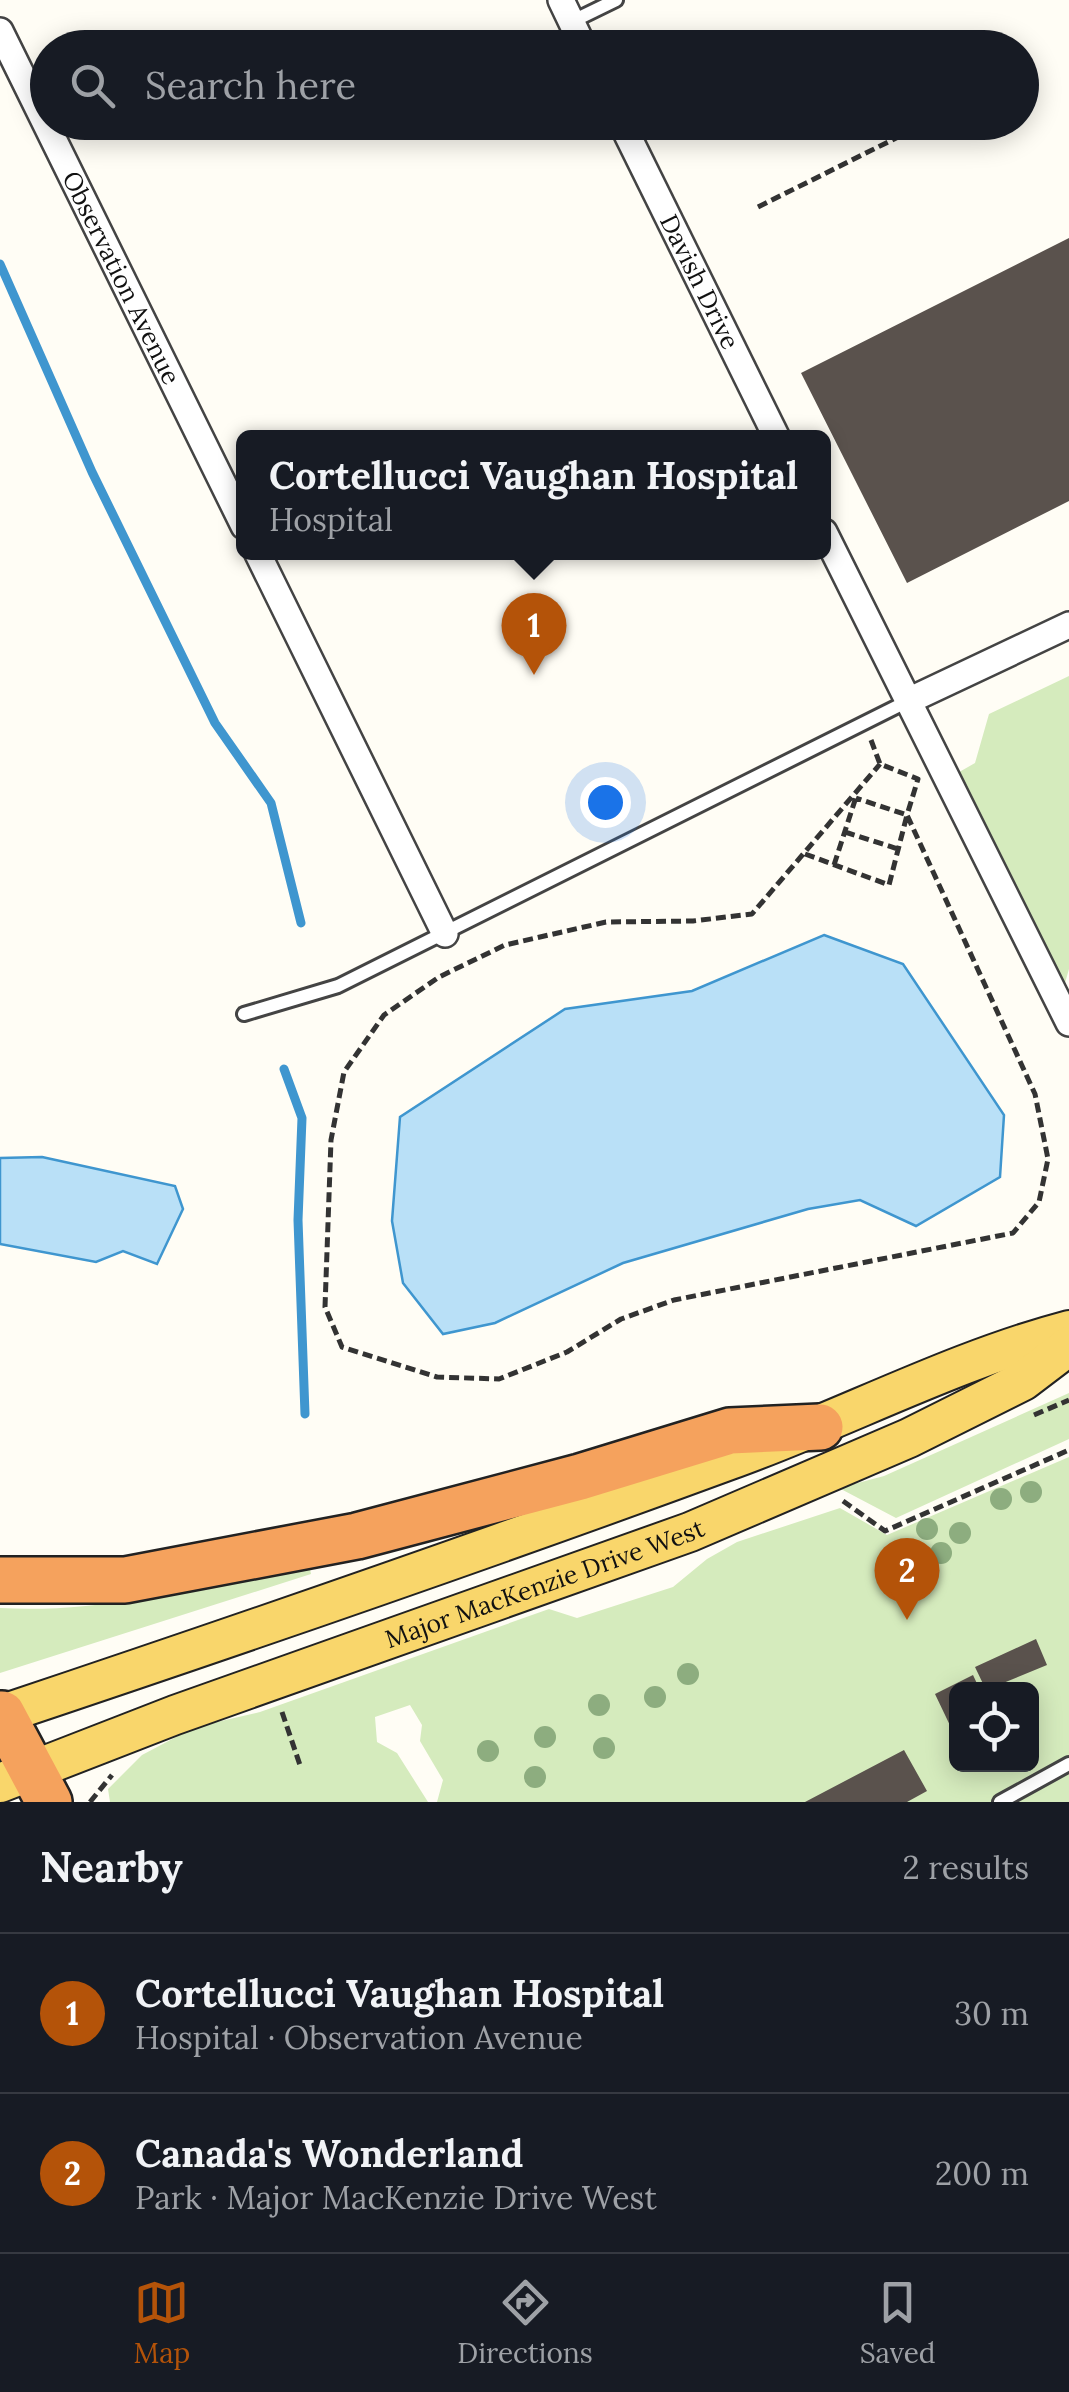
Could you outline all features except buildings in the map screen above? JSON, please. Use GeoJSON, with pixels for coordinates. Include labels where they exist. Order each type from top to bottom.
{"type":"FeatureCollection","features":[{"type":"Feature","properties":{"kind":"highway"},"geometry":{"type":"LineString","coordinates":[[0,1580],[125,1580],[357,1536],[730,1431],[820,1427]]}},
{"type":"Feature","properties":{"kind":"highway"},"geometry":{"type":"LineString","coordinates":[[1,1715],[28,1785]]}},
{"type":"Feature","properties":{"kind":"main road","name":"Major MacKenzie Drive West"},"geometry":{"type":"LineString","coordinates":[[1,1715],[298,1616],[820,1427],[997,1349],[1069,1330]]}},
{"type":"Feature","properties":{"kind":"main road","name":"Major MacKenzie Drive West"},"geometry":{"type":"LineString","coordinates":[[28,1785],[272,1681],[690,1532],[909,1438],[1023,1382],[1069,1346]]}},
{"type":"Feature","properties":{"kind":"street","name":"Observation Avenue"},"geometry":{"type":"LineString","coordinates":[[0,31],[30,92]]}},
{"type":"Feature","properties":{"kind":"street","name":"Observation Avenue"},"geometry":{"type":"LineString","coordinates":[[54,140],[236,510]]}},
{"type":"Feature","properties":{"kind":"street","name":"Davish Drive"},"geometry":{"type":"LineString","coordinates":[[630,140],[773,430]]}},
{"type":"Feature","properties":{"kind":"street"},"geometry":{"type":"LineString","coordinates":[[831,546],[1069,1023]]}},
{"type":"Feature","properties":{"kind":"street"},"geometry":{"type":"LineString","coordinates":[[261,560],[445,934]]}},
{"type":"Feature","properties":{"kind":"street"},"geometry":{"type":"LineString","coordinates":[[908,701],[1069,625]]}},
{"type":"Feature","properties":{"kind":"lane"},"geometry":{"type":"LineString","coordinates":[[566,11],[616,0]]}},
{"type":"Feature","properties":{"kind":"lane"},"geometry":{"type":"LineString","coordinates":[[244,1014],[303,1000],[445,934],[908,701]]}},
{"type":"Feature","properties":{"kind":"lane"},"geometry":{"type":"LineString","coordinates":[[1000,1802],[1069,1764]]}},
{"type":"Feature","properties":{"kind":"path"},"geometry":{"type":"LineString","coordinates":[[758,208],[892,140]]}},
{"type":"Feature","properties":{"kind":"path"},"geometry":{"type":"LineString","coordinates":[[804,854],[889,885],[918,780],[880,764],[863,724]]}},
{"type":"Feature","properties":{"kind":"path"},"geometry":{"type":"LineString","coordinates":[[856,798],[906,815],[1035,1094],[1048,1159],[1039,1202],[1013,1233],[674,1300],[622,1318],[567,1352],[499,1379],[437,1377],[342,1347],[325,1307],[331,1140],[344,1072],[384,1015],[440,977],[505,945],[606,922],[694,921],[752,914],[880,764]]}},
{"type":"Feature","properties":{"kind":"path"},"geometry":{"type":"LineString","coordinates":[[834,865],[860,785]]}},
{"type":"Feature","properties":{"kind":"path"},"geometry":{"type":"LineString","coordinates":[[845,832],[898,849]]}},
{"type":"Feature","properties":{"kind":"path"},"geometry":{"type":"LineString","coordinates":[[272,1681],[301,1768]]}},
{"type":"Feature","properties":{"kind":"path"},"geometry":{"type":"LineString","coordinates":[[90,1802],[113,1774]]}},
{"type":"Feature","properties":{"kind":"green space"},"geometry":{"type":"Polygon","coordinates":[[[1069,676],[1069,969],[1063,990],[954,775],[975,763],[989,714],[1069,676]]]}},
{"type":"Feature","properties":{"kind":"green space"},"geometry":{"type":"Polygon","coordinates":[[[1069,1393],[1069,1439],[896,1518],[839,1488],[884,1476],[1069,1393]]]}},
{"type":"Feature","properties":{"kind":"green space"},"geometry":{"type":"Polygon","coordinates":[[[1069,1457],[1069,1802],[437,1802],[443,1780],[420,1741],[422,1725],[410,1705],[375,1717],[377,1742],[397,1753],[428,1802],[110,1802],[108,1789],[142,1755],[195,1727],[260,1712],[549,1609],[577,1618],[673,1587],[707,1559],[737,1542],[840,1508],[887,1535],[1069,1457]]]}},
{"type":"Feature","properties":{"kind":"green space"},"geometry":{"type":"Polygon","coordinates":[[[309,1564],[311,1574],[0,1673],[0,1608],[117,1602],[309,1564]]]}},
{"type":"Feature","properties":{"kind":"water"},"geometry":{"type":"Polygon","coordinates":[[[824,935],[903,964],[1004,1115],[1000,1177],[916,1226],[860,1200],[808,1209],[623,1263],[495,1323],[443,1334],[403,1283],[392,1221],[400,1117],[565,1009],[692,991],[824,935]]]}},
{"type":"Feature","properties":{"kind":"water"},"geometry":{"type":"Polygon","coordinates":[[[42,1157],[175,1186],[183,1209],[157,1264],[123,1251],[96,1262],[0,1244],[0,1158],[42,1157]]]}},
{"type":"Feature","properties":{"kind":"waterway"},"geometry":{"type":"LineString","coordinates":[[0,264],[92,472],[215,723],[271,803],[301,923]]}},
{"type":"Feature","properties":{"kind":"waterway"},"geometry":{"type":"LineString","coordinates":[[284,1069],[302,1118],[298,1220],[305,1414]]}},
{"type":"Feature","properties":{"kind":"place","name":"Cortellucci Vaughan Hospital"},"geometry":{"type":"Point","coordinates":[534,675]}},
{"type":"Feature","properties":{"kind":"place","name":"Canada's Wonderland"},"geometry":{"type":"Point","coordinates":[907,1620]}}]}
